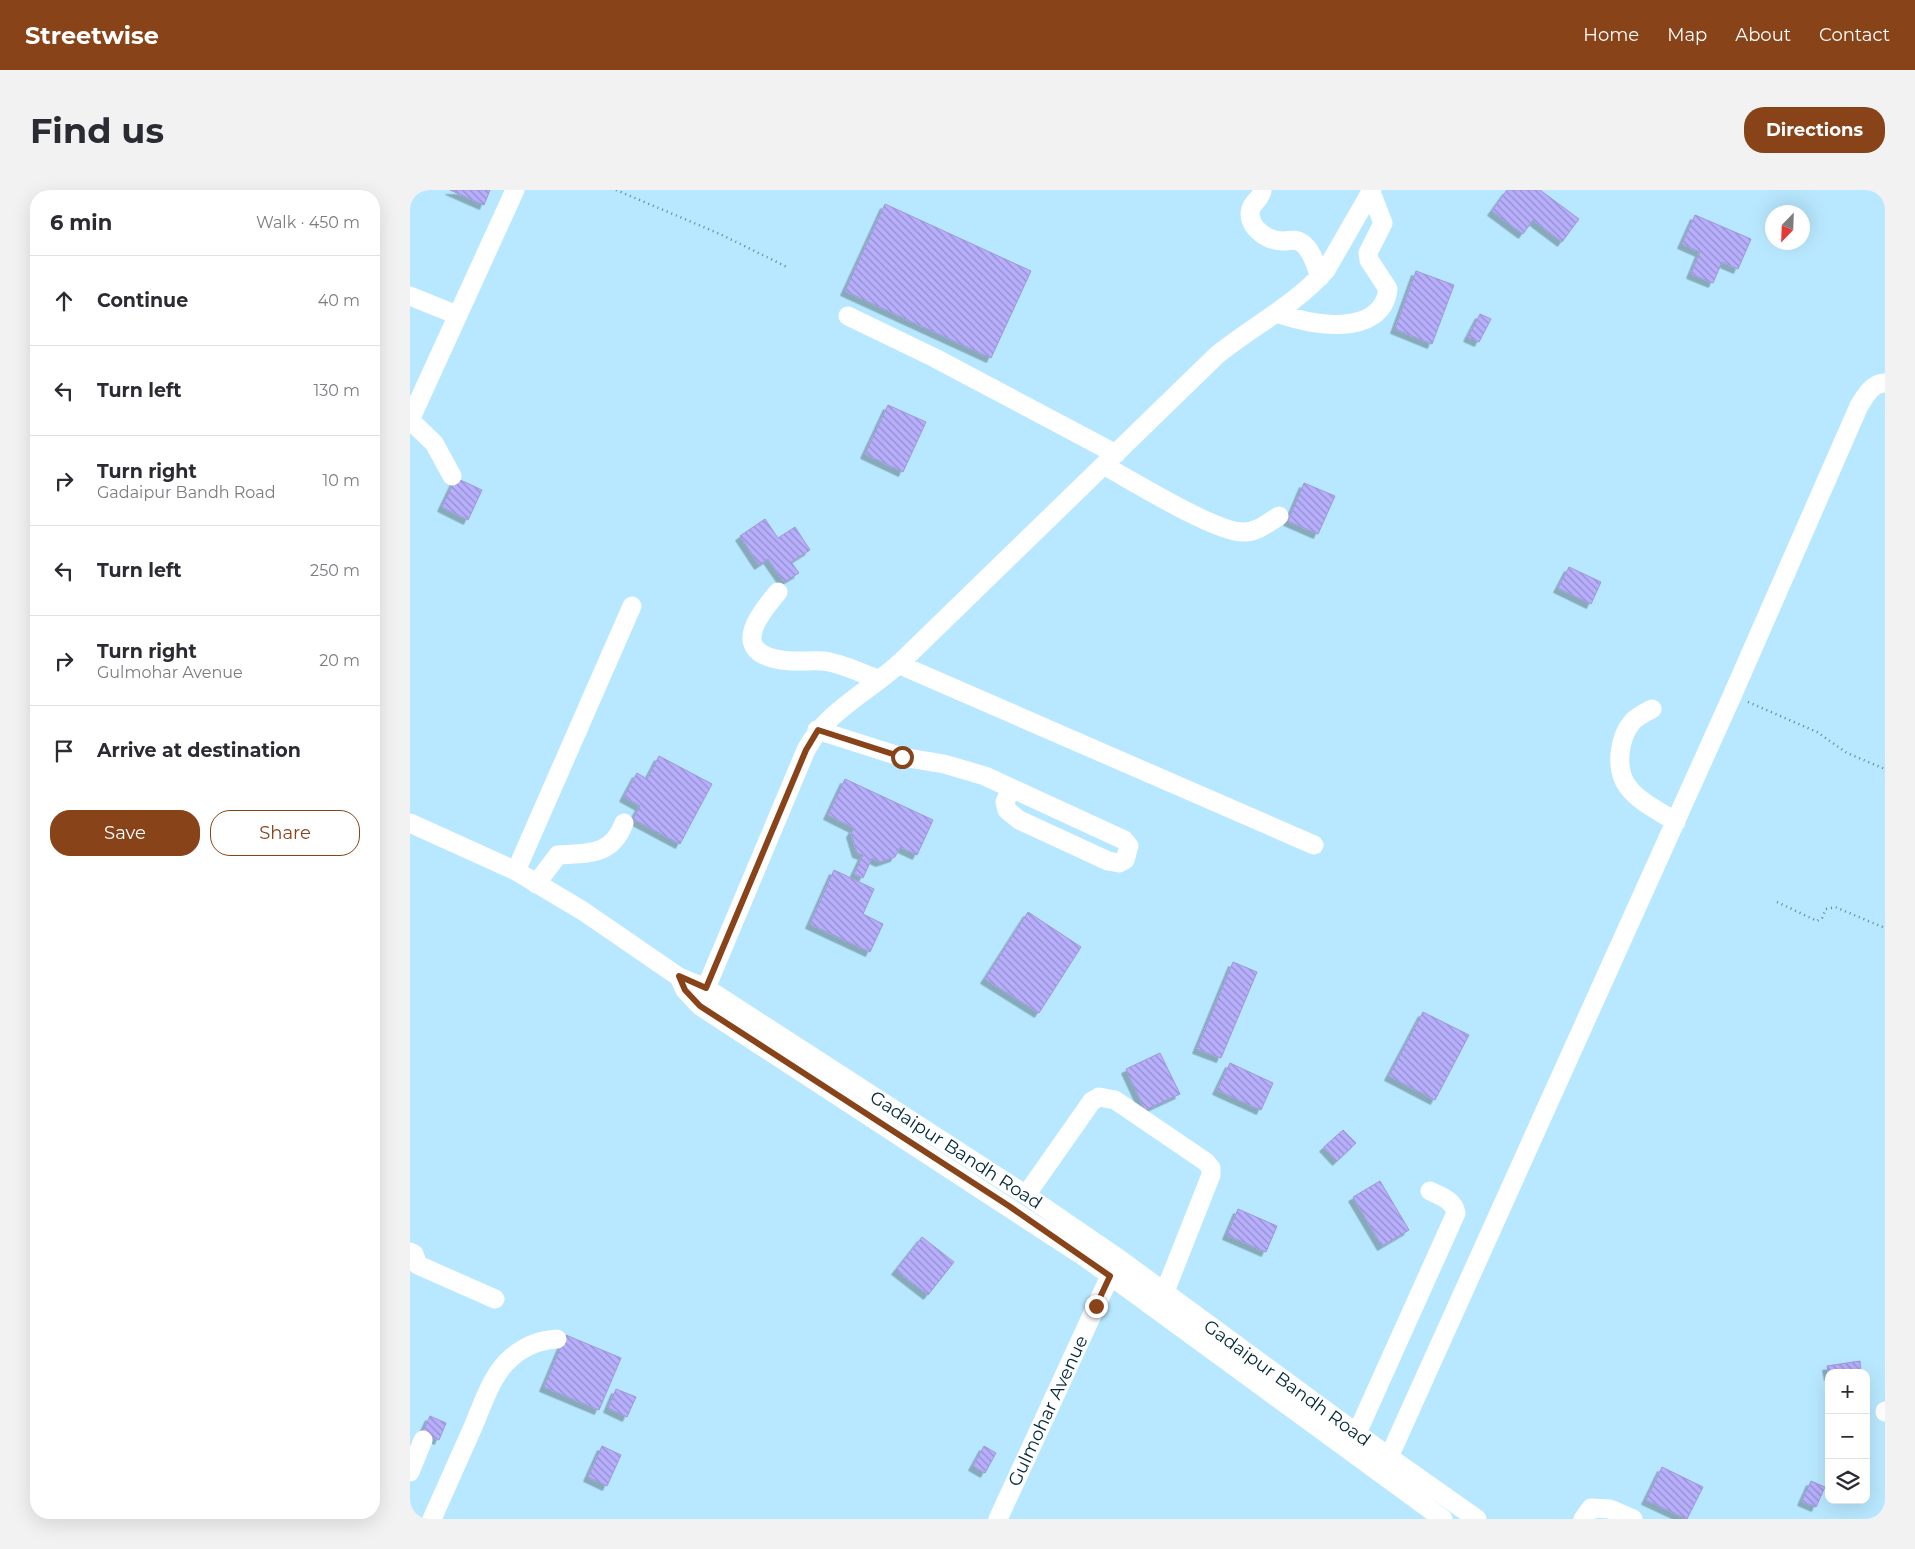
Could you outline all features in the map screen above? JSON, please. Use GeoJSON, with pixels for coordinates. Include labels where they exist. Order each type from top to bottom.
{"type":"FeatureCollection","features":[{"type":"Feature","properties":{"kind":"street"},"geometry":{"type":"LineString","coordinates":[[452,476],[434,443],[410,420],[515,190]]}},
{"type":"Feature","properties":{"kind":"street"},"geometry":{"type":"LineString","coordinates":[[1262,190],[1262,194],[1250,208],[1249,215],[1256,228],[1266,236],[1283,241],[1293,239],[1302,244],[1314,262],[1320,278]]}},
{"type":"Feature","properties":{"kind":"street"},"geometry":{"type":"LineString","coordinates":[[706,988],[806,750],[818,730],[898,664],[1111,460],[1217,355],[1277,313],[1320,278],[1371,191]]}},
{"type":"Feature","properties":{"kind":"street"},"geometry":{"type":"LineString","coordinates":[[1277,313],[1305,322],[1356,323],[1367,318],[1385,304],[1388,289],[1369,260],[1368,253],[1383,223],[1371,191]]}},
{"type":"Feature","properties":{"kind":"street"},"geometry":{"type":"LineString","coordinates":[[410,296],[457,315]]}},
{"type":"Feature","properties":{"kind":"street"},"geometry":{"type":"LineString","coordinates":[[848,316],[935,358],[1111,460],[1200,517],[1238,532],[1253,531],[1279,516]]}},
{"type":"Feature","properties":{"kind":"street"},"geometry":{"type":"LineString","coordinates":[[1389,1457],[1676,822],[1859,406],[1871,389],[1878,383],[1885,383]]}},
{"type":"Feature","properties":{"kind":"street"},"geometry":{"type":"LineString","coordinates":[[778,592],[755,621],[753,642],[756,650],[776,659],[837,664],[878,679]]}},
{"type":"Feature","properties":{"kind":"street"},"geometry":{"type":"LineString","coordinates":[[516,871],[632,606]]}},
{"type":"Feature","properties":{"kind":"street"},"geometry":{"type":"LineString","coordinates":[[898,664],[1314,845]]}},
{"type":"Feature","properties":{"kind":"street"},"geometry":{"type":"LineString","coordinates":[[1652,709],[1634,720],[1626,732],[1620,759],[1621,772],[1624,782],[1635,794],[1676,822]]}},
{"type":"Feature","properties":{"kind":"street"},"geometry":{"type":"LineString","coordinates":[[818,730],[902,757],[969,770],[1124,840],[1130,846],[1125,860],[1119,863],[1108,861],[1019,820],[1007,810],[1005,802],[1011,789]]}},
{"type":"Feature","properties":{"kind":"street","name":"Gadaipur Bandh Road"},"geometry":{"type":"LineString","coordinates":[[410,823],[516,871],[583,911],[679,976],[706,988],[1026,1195],[1118,1258],[1164,1294],[1477,1519]]}},
{"type":"Feature","properties":{"kind":"street"},"geometry":{"type":"LineString","coordinates":[[536,884],[558,855],[595,853],[619,836],[624,823]]}},
{"type":"Feature","properties":{"kind":"street"},"geometry":{"type":"LineString","coordinates":[[679,976],[685,990],[700,1006],[993,1195],[1110,1276],[1443,1519]]}},
{"type":"Feature","properties":{"kind":"street"},"geometry":{"type":"LineString","coordinates":[[1026,1195],[1092,1101],[1099,1097],[1115,1100],[1206,1162],[1211,1168],[1211,1175],[1164,1294]]}},
{"type":"Feature","properties":{"kind":"street"},"geometry":{"type":"LineString","coordinates":[[1357,1433],[1456,1213],[1453,1205],[1445,1198],[1430,1191]]}},
{"type":"Feature","properties":{"kind":"street"},"geometry":{"type":"LineString","coordinates":[[410,1252],[414,1254],[418,1265],[495,1299]]}},
{"type":"Feature","properties":{"kind":"street","name":"Gulmohar Avenue"},"geometry":{"type":"LineString","coordinates":[[998,1519],[1110,1276]]}},
{"type":"Feature","properties":{"kind":"street"},"geometry":{"type":"LineString","coordinates":[[432,1519],[489,1391],[502,1367],[526,1347],[540,1340],[557,1339]]}},
{"type":"Feature","properties":{"kind":"street"},"geometry":{"type":"LineString","coordinates":[[410,1472],[423,1440]]}},
{"type":"Feature","properties":{"kind":"street"},"geometry":{"type":"LineString","coordinates":[[1583,1519],[1591,1508],[1610,1509],[1632,1519]]}},
{"type":"Feature","properties":{"kind":"path"},"geometry":{"type":"LineString","coordinates":[[616,190],[720,234],[787,267]]}},
{"type":"Feature","properties":{"kind":"path"},"geometry":{"type":"LineString","coordinates":[[1732,696],[1807,727],[1847,753],[1885,770]]}},
{"type":"Feature","properties":{"kind":"path"},"geometry":{"type":"LineString","coordinates":[[1776,902],[1817,921],[1822,918],[1826,909],[1835,907],[1885,928]]}},
{"type":"Feature","properties":{"kind":"building"},"geometry":{"type":"Polygon","coordinates":[[[450,190],[490,190],[484,205],[450,190]]]}},
{"type":"Feature","properties":{"kind":"building"},"geometry":{"type":"Polygon","coordinates":[[[1507,190],[1540,190],[1579,219],[1562,242],[1533,220],[1523,234],[1492,211],[1507,190]]]}},
{"type":"Feature","properties":{"kind":"building"},"geometry":{"type":"Polygon","coordinates":[[[885,204],[1031,271],[991,358],[845,291],[885,204]]]}},
{"type":"Feature","properties":{"kind":"building"},"geometry":{"type":"Polygon","coordinates":[[[1695,215],[1751,239],[1738,269],[1722,262],[1713,283],[1691,274],[1700,252],[1682,244],[1695,215]]]}},
{"type":"Feature","properties":{"kind":"building"},"geometry":{"type":"Polygon","coordinates":[[[1416,271],[1454,285],[1432,344],[1395,329],[1416,271]]]}},
{"type":"Feature","properties":{"kind":"building"},"geometry":{"type":"Polygon","coordinates":[[[1480,314],[1491,319],[1479,342],[1468,337],[1480,314]]]}},
{"type":"Feature","properties":{"kind":"building"},"geometry":{"type":"Polygon","coordinates":[[[888,405],[926,422],[903,472],[865,454],[888,405]]]}},
{"type":"Feature","properties":{"kind":"building"},"geometry":{"type":"Polygon","coordinates":[[[456,478],[482,490],[468,520],[442,507],[456,478]]]}},
{"type":"Feature","properties":{"kind":"building"},"geometry":{"type":"Polygon","coordinates":[[[1304,483],[1335,496],[1318,534],[1288,521],[1304,483]]]}},
{"type":"Feature","properties":{"kind":"building"},"geometry":{"type":"Polygon","coordinates":[[[765,519],[778,538],[795,527],[810,550],[791,562],[799,573],[784,582],[768,559],[759,565],[740,536],[765,519]]]}},
{"type":"Feature","properties":{"kind":"building"},"geometry":{"type":"Polygon","coordinates":[[[1569,567],[1601,582],[1591,604],[1558,588],[1569,567]]]}},
{"type":"Feature","properties":{"kind":"building"},"geometry":{"type":"Polygon","coordinates":[[[659,756],[712,784],[680,844],[633,819],[640,806],[624,797],[637,773],[647,779],[659,756]]]}},
{"type":"Feature","properties":{"kind":"building"},"geometry":{"type":"Polygon","coordinates":[[[845,779],[933,820],[917,855],[900,847],[895,857],[880,862],[872,858],[863,878],[854,874],[863,855],[857,853],[851,833],[854,828],[828,815],[845,779]]]}},
{"type":"Feature","properties":{"kind":"building"},"geometry":{"type":"Polygon","coordinates":[[[834,870],[874,889],[863,914],[883,924],[870,952],[810,924],[834,870]]]}},
{"type":"Feature","properties":{"kind":"building"},"geometry":{"type":"Polygon","coordinates":[[[1028,912],[1081,947],[1039,1013],[985,979],[1028,912]]]}},
{"type":"Feature","properties":{"kind":"building"},"geometry":{"type":"Polygon","coordinates":[[[1233,962],[1257,972],[1221,1058],[1197,1049],[1233,962]]]}},
{"type":"Feature","properties":{"kind":"building"},"geometry":{"type":"Polygon","coordinates":[[[1423,1012],[1469,1035],[1435,1100],[1389,1076],[1423,1012]]]}},
{"type":"Feature","properties":{"kind":"building"},"geometry":{"type":"Polygon","coordinates":[[[1160,1053],[1180,1094],[1145,1110],[1126,1069],[1160,1053]]]}},
{"type":"Feature","properties":{"kind":"building"},"geometry":{"type":"Polygon","coordinates":[[[1230,1063],[1273,1083],[1261,1110],[1217,1090],[1230,1063]]]}},
{"type":"Feature","properties":{"kind":"building"},"geometry":{"type":"Polygon","coordinates":[[[1343,1130],[1356,1143],[1337,1161],[1324,1147],[1343,1130]]]}},
{"type":"Feature","properties":{"kind":"building"},"geometry":{"type":"Polygon","coordinates":[[[1380,1181],[1409,1230],[1382,1246],[1353,1197],[1380,1181]]]}},
{"type":"Feature","properties":{"kind":"building"},"geometry":{"type":"Polygon","coordinates":[[[1238,1209],[1277,1226],[1266,1252],[1227,1235],[1238,1209]]]}},
{"type":"Feature","properties":{"kind":"building"},"geometry":{"type":"Polygon","coordinates":[[[922,1237],[954,1262],[928,1295],[896,1270],[922,1237]]]}},
{"type":"Feature","properties":{"kind":"building"},"geometry":{"type":"Polygon","coordinates":[[[566,1335],[621,1358],[599,1410],[544,1387],[566,1335]]]}},
{"type":"Feature","properties":{"kind":"building"},"geometry":{"type":"Polygon","coordinates":[[[1860,1361],[1861,1369],[1828,1369],[1827,1366],[1860,1361]]]}},
{"type":"Feature","properties":{"kind":"building"},"geometry":{"type":"Polygon","coordinates":[[[616,1389],[636,1397],[627,1417],[608,1408],[616,1389]]]}},
{"type":"Feature","properties":{"kind":"building"},"geometry":{"type":"Polygon","coordinates":[[[430,1416],[446,1423],[439,1440],[422,1433],[430,1416]]]}},
{"type":"Feature","properties":{"kind":"building"},"geometry":{"type":"Polygon","coordinates":[[[602,1446],[621,1455],[607,1486],[588,1477],[602,1446]]]}},
{"type":"Feature","properties":{"kind":"building"},"geometry":{"type":"Polygon","coordinates":[[[984,1446],[996,1453],[985,1473],[973,1466],[984,1446]]]}},
{"type":"Feature","properties":{"kind":"building"},"geometry":{"type":"Polygon","coordinates":[[[1662,1467],[1703,1487],[1687,1519],[1646,1500],[1662,1467]]]}},
{"type":"Feature","properties":{"kind":"building"},"geometry":{"type":"Polygon","coordinates":[[[1811,1481],[1825,1487],[1816,1507],[1802,1501],[1811,1481]]]}},
{"type":"Feature","properties":{"kind":"route"},"geometry":{"type":"LineString","coordinates":[[902,757],[818,730],[806,750],[706,988],[679,976],[685,990],[700,1006],[1009,1206],[1110,1276],[1096,1306]]}}]}
